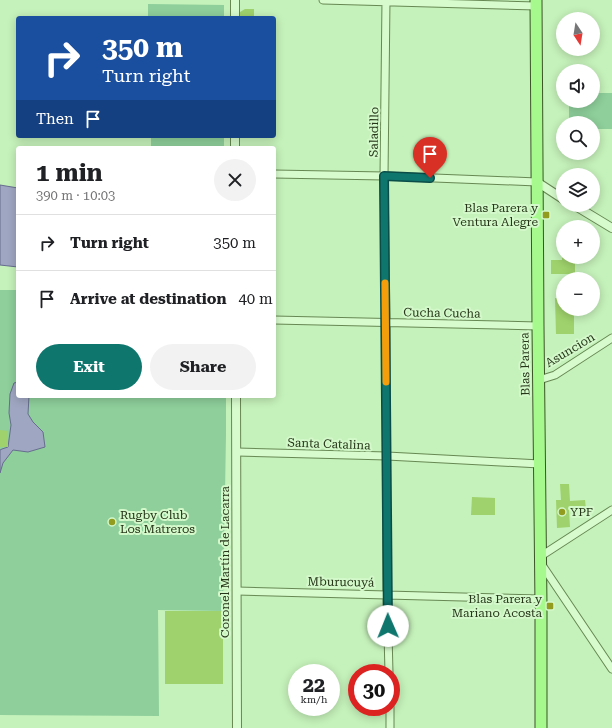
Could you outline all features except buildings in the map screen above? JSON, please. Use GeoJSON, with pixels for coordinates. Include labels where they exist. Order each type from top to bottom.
{"type":"FeatureCollection","features":[{"type":"Feature","properties":{"kind":"main road","name":"Blas Parera"},"geometry":{"type":"LineString","coordinates":[[536,3],[541,728]]}},
{"type":"Feature","properties":{"kind":"street"},"geometry":{"type":"LineString","coordinates":[[235,0],[235,16]]}},
{"type":"Feature","properties":{"kind":"street"},"geometry":{"type":"LineString","coordinates":[[323,0],[536,3]]}},
{"type":"Feature","properties":{"kind":"street","name":"Saladillo"},"geometry":{"type":"LineString","coordinates":[[386,1],[384,176],[389,664]]}},
{"type":"Feature","properties":{"kind":"street"},"geometry":{"type":"LineString","coordinates":[[276,174],[384,176],[538,182],[556,194]]}},
{"type":"Feature","properties":{"kind":"street"},"geometry":{"type":"LineString","coordinates":[[586,212],[612,228]]}},
{"type":"Feature","properties":{"kind":"street","name":"Cucha Cucha"},"geometry":{"type":"LineString","coordinates":[[276,320],[538,326]]}},
{"type":"Feature","properties":{"kind":"street","name":"Asuncion"},"geometry":{"type":"LineString","coordinates":[[539,380],[555,374],[612,338]]}},
{"type":"Feature","properties":{"kind":"street","name":"Coronel Martín de Lacarra"},"geometry":{"type":"LineString","coordinates":[[236,398],[237,728]]}},
{"type":"Feature","properties":{"kind":"street","name":"Santa Catalina"},"geometry":{"type":"LineString","coordinates":[[237,452],[386,456],[540,464]]}},
{"type":"Feature","properties":{"kind":"street"},"geometry":{"type":"LineString","coordinates":[[612,510],[541,560],[612,669]]}},
{"type":"Feature","properties":{"kind":"street","name":"Mburucuyá"},"geometry":{"type":"LineString","coordinates":[[237,591],[541,599]]}},
{"type":"Feature","properties":{"kind":"street"},"geometry":{"type":"LineString","coordinates":[[390,716],[390,728]]}},
{"type":"Feature","properties":{"kind":"green space"},"geometry":{"type":"Polygon","coordinates":[[[148,4],[224,5],[224,16],[148,16],[148,4]]]}},
{"type":"Feature","properties":{"kind":"green space"},"geometry":{"type":"Polygon","coordinates":[[[600,93],[612,93],[612,129],[600,129],[600,116],[569,116],[569,108],[600,108],[600,93]]]}},
{"type":"Feature","properties":{"kind":"green space"},"geometry":{"type":"Polygon","coordinates":[[[151,138],[224,138],[224,146],[151,146],[151,138]]]}},
{"type":"Feature","properties":{"kind":"green space","name":"Rugby Club Los Matreros"},"geometry":{"type":"Polygon","coordinates":[[[0,290],[16,290],[16,398],[226,398],[223,611],[158,610],[159,716],[0,715],[0,290]]]}},
{"type":"Feature","properties":{"kind":"water"},"geometry":{"type":"Polygon","coordinates":[[[0,185],[16,188],[16,267],[0,265],[0,185]]]}},
{"type":"Feature","properties":{"kind":"water"},"geometry":{"type":"Polygon","coordinates":[[[16,382],[16,398],[29,398],[28,414],[33,422],[43,432],[45,447],[28,452],[13,450],[3,463],[0,473],[0,450],[8,447],[11,425],[9,413],[10,394],[14,383],[16,382]]]}},
{"type":"Feature","properties":{"kind":"slow traffic"},"geometry":{"type":"LineString","coordinates":[[385,283],[386,382]]}},
{"type":"Feature","properties":{"kind":"place","name":"Blas Parera y Ventura Alegre"},"geometry":{"type":"Point","coordinates":[546,215]}},
{"type":"Feature","properties":{"kind":"place","name":"YPF"},"geometry":{"type":"Point","coordinates":[562,512]}},
{"type":"Feature","properties":{"kind":"place","name":"Rugby Club Los Matreros"},"geometry":{"type":"Point","coordinates":[112,522]}},
{"type":"Feature","properties":{"kind":"place","name":"Blas Parera y Mariano Acosta"},"geometry":{"type":"Point","coordinates":[550,606]}},
{"type":"Feature","properties":{"kind":"route"},"geometry":{"type":"LineString","coordinates":[[388,626],[384,176],[430,178]]}}]}
